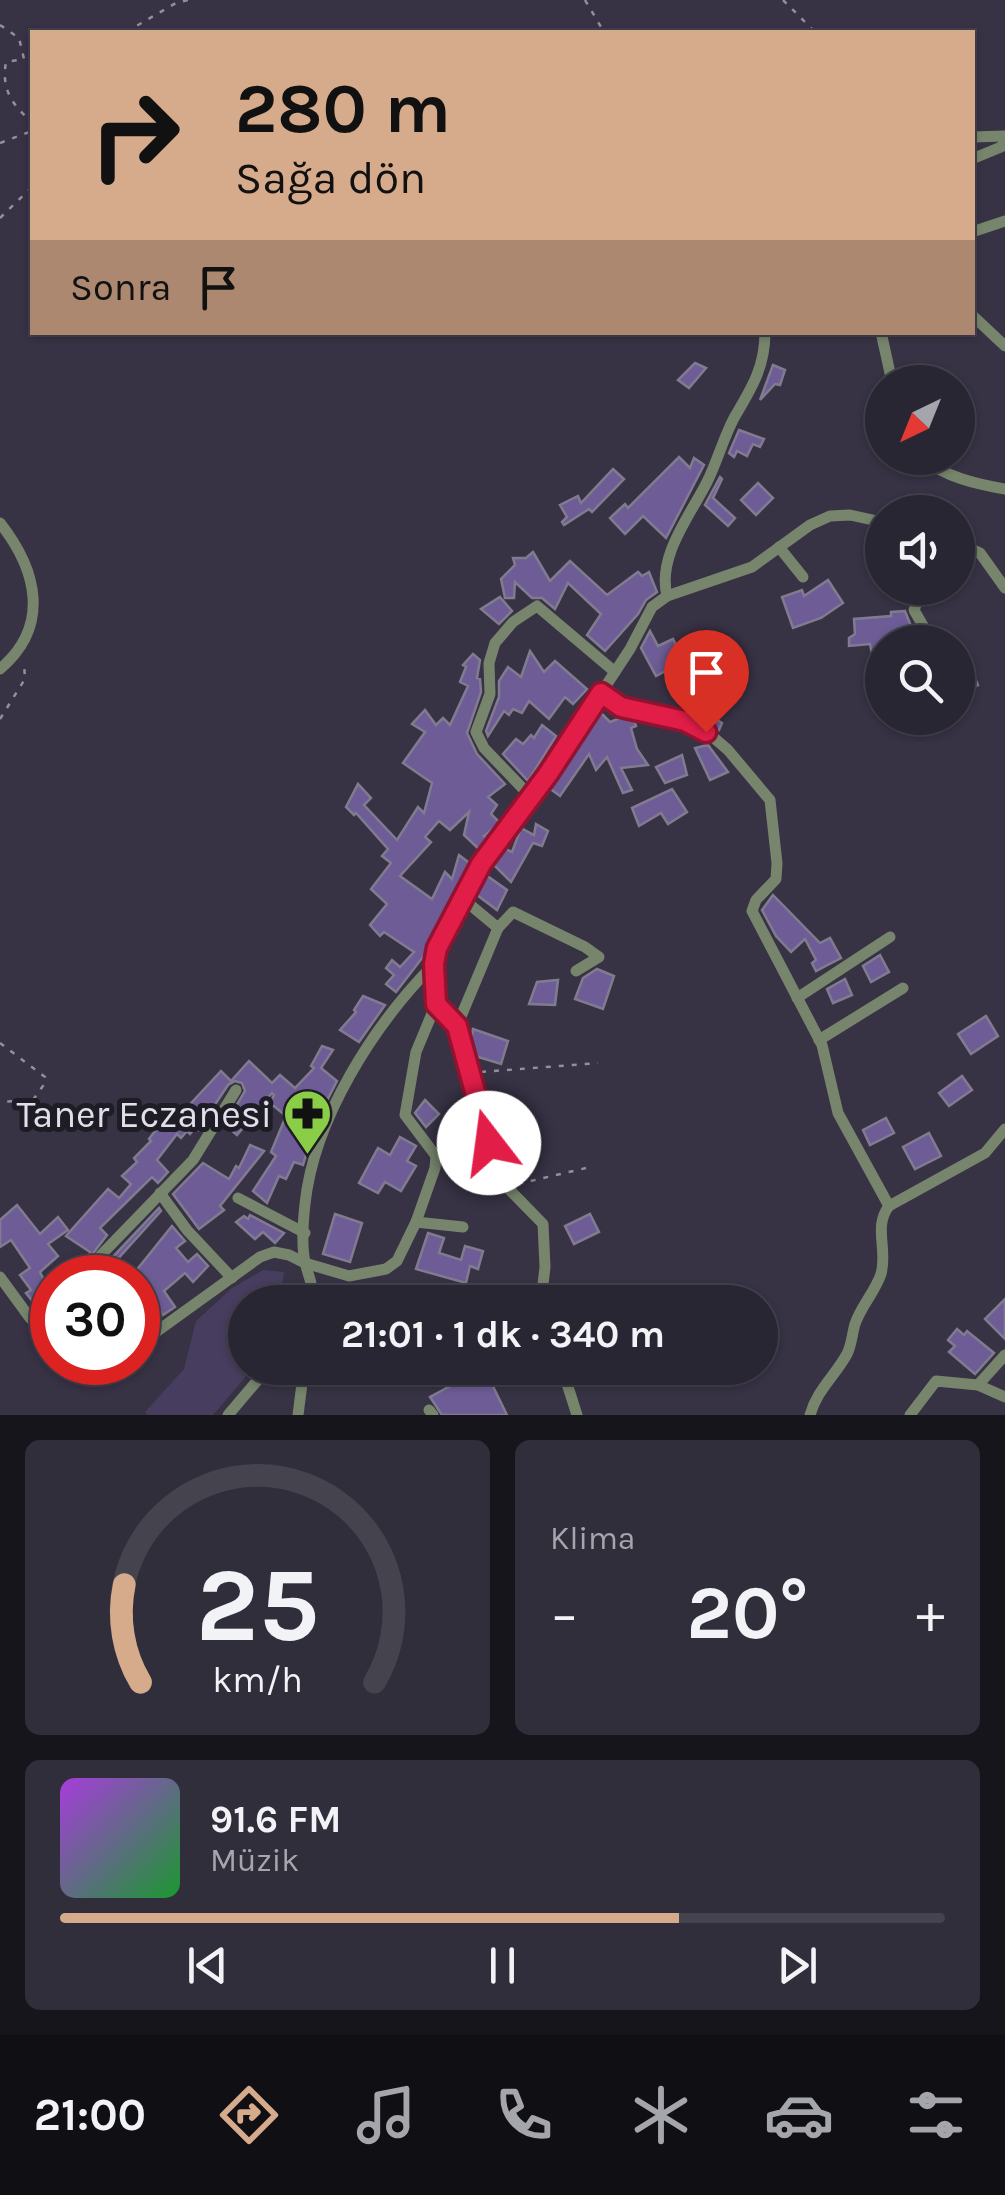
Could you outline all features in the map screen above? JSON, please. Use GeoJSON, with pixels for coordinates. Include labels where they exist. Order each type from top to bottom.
{"type":"FeatureCollection","features":[{"type":"Feature","properties":{"kind":"street"},"geometry":{"type":"LineString","coordinates":[[975,138],[1005,139],[1002,147],[975,158]]}},
{"type":"Feature","properties":{"kind":"street"},"geometry":{"type":"LineString","coordinates":[[975,231],[1005,220]]}},
{"type":"Feature","properties":{"kind":"street"},"geometry":{"type":"LineString","coordinates":[[975,318],[1005,346]]}},
{"type":"Feature","properties":{"kind":"street"},"geometry":{"type":"LineString","coordinates":[[667,596],[665,565],[734,419],[757,382],[765,335]]}},
{"type":"Feature","properties":{"kind":"street"},"geometry":{"type":"LineString","coordinates":[[882,335],[888,365]]}},
{"type":"Feature","properties":{"kind":"street"},"geometry":{"type":"LineString","coordinates":[[954,475],[975,484],[1005,489]]}},
{"type":"Feature","properties":{"kind":"street"},"geometry":{"type":"LineString","coordinates":[[160,1329],[260,1257],[274,1252],[349,1276],[386,1269],[397,1261],[435,1168],[436,1156],[405,1115],[416,1052],[436,1004],[437,948],[481,864],[601,693],[652,607],[667,596],[752,567],[810,525],[830,516],[865,518]]}},
{"type":"Feature","properties":{"kind":"street"},"geometry":{"type":"LineString","coordinates":[[0,523],[17,544],[30,581],[35,621],[14,656],[0,668]]}},
{"type":"Feature","properties":{"kind":"street"},"geometry":{"type":"LineString","coordinates":[[779,548],[803,576]]}},
{"type":"Feature","properties":{"kind":"street"},"geometry":{"type":"LineString","coordinates":[[975,551],[1005,588]]}},
{"type":"Feature","properties":{"kind":"street"},"geometry":{"type":"LineString","coordinates":[[531,797],[484,748],[476,732],[490,694],[489,663],[495,643],[512,622],[537,606],[614,672]]}},
{"type":"Feature","properties":{"kind":"street"},"geometry":{"type":"LineString","coordinates":[[601,693],[621,707],[685,721],[706,732],[728,750],[770,800],[778,863],[776,879],[756,900],[752,911],[819,1040],[838,1112],[888,1206]]}},
{"type":"Feature","properties":{"kind":"street"},"geometry":{"type":"LineString","coordinates":[[462,898],[498,928]]}},
{"type":"Feature","properties":{"kind":"street"},"geometry":{"type":"LineString","coordinates":[[457,1026],[498,928],[513,912],[599,957],[576,971]]}},
{"type":"Feature","properties":{"kind":"street"},"geometry":{"type":"LineString","coordinates":[[797,998],[890,937]]}},
{"type":"Feature","properties":{"kind":"street"},"geometry":{"type":"LineString","coordinates":[[314,1285],[305,1263],[305,1203],[331,1112],[366,1047],[399,1000],[434,964]]}},
{"type":"Feature","properties":{"kind":"street"},"geometry":{"type":"LineString","coordinates":[[819,1040],[903,988]]}},
{"type":"Feature","properties":{"kind":"street"},"geometry":{"type":"LineString","coordinates":[[436,1004],[457,1026],[498,1178],[543,1224],[542,1285]]}},
{"type":"Feature","properties":{"kind":"street"},"geometry":{"type":"LineString","coordinates":[[101,1255],[193,1160],[236,1090]]}},
{"type":"Feature","properties":{"kind":"street"},"geometry":{"type":"LineString","coordinates":[[810,1415],[824,1385],[845,1358],[860,1314],[881,1272],[885,1250],[879,1222],[888,1206],[985,1154],[1005,1128]]}},
{"type":"Feature","properties":{"kind":"street"},"geometry":{"type":"LineString","coordinates":[[160,1193],[187,1230],[232,1278]]}},
{"type":"Feature","properties":{"kind":"street"},"geometry":{"type":"LineString","coordinates":[[238,1198],[305,1233]]}},
{"type":"Feature","properties":{"kind":"street"},"geometry":{"type":"LineString","coordinates":[[416,1222],[463,1227]]}},
{"type":"Feature","properties":{"kind":"street"},"geometry":{"type":"LineString","coordinates":[[0,1277],[30,1318]]}},
{"type":"Feature","properties":{"kind":"street"},"geometry":{"type":"LineString","coordinates":[[978,1385],[1005,1355]]}},
{"type":"Feature","properties":{"kind":"street"},"geometry":{"type":"LineString","coordinates":[[910,1415],[936,1381],[978,1385],[1005,1398]]}},
{"type":"Feature","properties":{"kind":"street"},"geometry":{"type":"LineString","coordinates":[[228,1415],[254,1385]]}},
{"type":"Feature","properties":{"kind":"street"},"geometry":{"type":"LineString","coordinates":[[298,1415],[302,1385]]}},
{"type":"Feature","properties":{"kind":"street"},"geometry":{"type":"LineString","coordinates":[[567,1385],[577,1415]]}},
{"type":"Feature","properties":{"kind":"path"},"geometry":{"type":"LineString","coordinates":[[129,30],[188,0]]}},
{"type":"Feature","properties":{"kind":"path"},"geometry":{"type":"LineString","coordinates":[[584,0],[603,30]]}},
{"type":"Feature","properties":{"kind":"path"},"geometry":{"type":"LineString","coordinates":[[784,0],[813,30]]}},
{"type":"Feature","properties":{"kind":"path"},"geometry":{"type":"LineString","coordinates":[[0,26],[20,38],[24,59],[6,62],[3,82],[16,108],[30,120]]}},
{"type":"Feature","properties":{"kind":"path"},"geometry":{"type":"LineString","coordinates":[[0,143],[30,133]]}},
{"type":"Feature","properties":{"kind":"path"},"geometry":{"type":"LineString","coordinates":[[0,218],[30,189]]}},
{"type":"Feature","properties":{"kind":"path"},"geometry":{"type":"LineString","coordinates":[[0,719],[26,679],[23,642]]}},
{"type":"Feature","properties":{"kind":"path"},"geometry":{"type":"LineString","coordinates":[[0,1043],[45,1077],[32,1100],[0,1102]]}},
{"type":"Feature","properties":{"kind":"path"},"geometry":{"type":"LineString","coordinates":[[470,1073],[598,1062]]}},
{"type":"Feature","properties":{"kind":"path"},"geometry":{"type":"LineString","coordinates":[[507,1187],[586,1168]]}},
{"type":"Feature","properties":{"kind":"shaded area"},"geometry":{"type":"Polygon","coordinates":[[[263,1270],[284,1272],[282,1285],[237,1285],[263,1270]]]}},
{"type":"Feature","properties":{"kind":"shaded area"},"geometry":{"type":"Polygon","coordinates":[[[228,1292],[228,1385],[239,1385],[213,1415],[147,1415],[145,1412],[184,1369],[196,1321],[228,1292]]]}},
{"type":"Feature","properties":{"kind":"building"},"geometry":{"type":"Polygon","coordinates":[[[695,363],[706,368],[689,388],[678,380],[695,363]]]}},
{"type":"Feature","properties":{"kind":"building"},"geometry":{"type":"Polygon","coordinates":[[[773,365],[785,370],[780,385],[775,384],[760,400],[773,365]]]}},
{"type":"Feature","properties":{"kind":"building"},"geometry":{"type":"Polygon","coordinates":[[[739,430],[764,439],[760,447],[753,444],[747,456],[737,451],[734,457],[729,453],[739,430]]]}},
{"type":"Feature","properties":{"kind":"building"},"geometry":{"type":"Polygon","coordinates":[[[679,457],[690,468],[694,458],[704,465],[666,538],[643,516],[625,534],[610,518],[625,504],[628,508],[679,457]]]}},
{"type":"Feature","properties":{"kind":"building"},"geometry":{"type":"Polygon","coordinates":[[[613,469],[624,479],[592,512],[589,509],[564,525],[567,517],[560,505],[578,496],[581,503],[613,469]]]}},
{"type":"Feature","properties":{"kind":"building"},"geometry":{"type":"Polygon","coordinates":[[[720,477],[713,498],[735,518],[728,526],[705,505],[720,477]]]}},
{"type":"Feature","properties":{"kind":"building"},"geometry":{"type":"Polygon","coordinates":[[[758,483],[773,498],[756,515],[741,500],[758,483]]]}},
{"type":"Feature","properties":{"kind":"building"},"geometry":{"type":"Polygon","coordinates":[[[533,552],[550,581],[570,561],[607,595],[638,572],[642,576],[649,572],[657,592],[605,651],[587,635],[601,614],[568,583],[555,609],[542,598],[532,598],[515,582],[514,598],[505,598],[501,579],[515,565],[513,558],[526,558],[533,552]]]}},
{"type":"Feature","properties":{"kind":"building"},"geometry":{"type":"Polygon","coordinates":[[[828,580],[843,603],[821,618],[793,628],[782,597],[802,590],[804,596],[828,580]]]}},
{"type":"Feature","properties":{"kind":"building"},"geometry":{"type":"Polygon","coordinates":[[[500,597],[512,611],[499,624],[481,609],[500,597]]]}},
{"type":"Feature","properties":{"kind":"building"},"geometry":{"type":"Polygon","coordinates":[[[905,611],[911,625],[865,625],[865,644],[849,646],[849,638],[855,634],[854,619],[891,616],[891,612],[905,611]]]}},
{"type":"Feature","properties":{"kind":"building"},"geometry":{"type":"Polygon","coordinates":[[[650,631],[658,646],[673,639],[684,661],[656,676],[641,648],[650,631]]]}},
{"type":"Feature","properties":{"kind":"building"},"geometry":{"type":"Polygon","coordinates":[[[530,651],[544,672],[555,661],[587,689],[573,704],[565,697],[549,719],[529,701],[522,713],[513,709],[509,715],[504,711],[488,736],[486,731],[499,697],[499,681],[508,667],[521,677],[530,651]]]}},
{"type":"Feature","properties":{"kind":"building"},"geometry":{"type":"Polygon","coordinates":[[[473,654],[480,660],[477,678],[481,692],[467,733],[477,754],[505,784],[488,797],[497,805],[491,814],[500,823],[484,836],[488,839],[480,850],[464,835],[469,812],[450,830],[439,821],[425,837],[431,842],[400,876],[432,899],[445,872],[452,879],[459,855],[471,864],[426,953],[396,992],[386,984],[394,975],[386,968],[392,960],[400,967],[414,952],[384,932],[380,936],[370,925],[387,904],[371,889],[391,863],[382,856],[388,849],[346,807],[358,784],[371,798],[364,805],[397,840],[418,807],[424,813],[432,783],[403,763],[425,732],[412,724],[425,710],[436,725],[443,718],[450,725],[468,686],[460,682],[466,667],[463,665],[473,654]]]}},
{"type":"Feature","properties":{"kind":"building"},"geometry":{"type":"Polygon","coordinates":[[[694,676],[697,696],[701,687],[722,683],[724,694],[712,696],[713,703],[695,706],[722,723],[719,730],[689,713],[697,697],[677,699],[679,678],[694,676]]]}},
{"type":"Feature","properties":{"kind":"building"},"geometry":{"type":"Polygon","coordinates":[[[600,712],[610,722],[623,717],[634,720],[636,726],[631,728],[637,749],[648,765],[621,768],[632,790],[623,793],[607,757],[596,770],[589,754],[560,796],[549,788],[600,712]]]}},
{"type":"Feature","properties":{"kind":"building"},"geometry":{"type":"Polygon","coordinates":[[[542,725],[556,736],[528,781],[503,754],[516,739],[523,744],[531,735],[534,738],[542,725]]]}},
{"type":"Feature","properties":{"kind":"building"},"geometry":{"type":"Polygon","coordinates":[[[708,745],[728,772],[710,780],[695,748],[708,745]]]}},
{"type":"Feature","properties":{"kind":"building"},"geometry":{"type":"Polygon","coordinates":[[[682,755],[687,775],[665,783],[656,767],[682,755]]]}},
{"type":"Feature","properties":{"kind":"building"},"geometry":{"type":"Polygon","coordinates":[[[672,789],[687,812],[668,824],[661,813],[639,826],[632,808],[672,789]]]}},
{"type":"Feature","properties":{"kind":"building"},"geometry":{"type":"Polygon","coordinates":[[[536,824],[548,831],[542,846],[533,843],[511,882],[493,864],[504,848],[512,852],[521,828],[534,835],[536,824]]]}},
{"type":"Feature","properties":{"kind":"building"},"geometry":{"type":"Polygon","coordinates":[[[486,875],[507,890],[497,910],[477,895],[486,875]]]}},
{"type":"Feature","properties":{"kind":"building"},"geometry":{"type":"Polygon","coordinates":[[[773,895],[820,943],[830,938],[841,958],[816,971],[812,963],[816,960],[805,939],[791,952],[776,936],[762,910],[773,895]]]}},
{"type":"Feature","properties":{"kind":"building"},"geometry":{"type":"Polygon","coordinates":[[[880,955],[889,972],[871,982],[863,966],[880,955]]]}},
{"type":"Feature","properties":{"kind":"building"},"geometry":{"type":"Polygon","coordinates":[[[597,969],[614,976],[603,1009],[575,999],[583,978],[597,969]]]}},
{"type":"Feature","properties":{"kind":"building"},"geometry":{"type":"Polygon","coordinates":[[[845,979],[852,995],[833,1003],[827,989],[845,979]]]}},
{"type":"Feature","properties":{"kind":"building"},"geometry":{"type":"Polygon","coordinates":[[[558,980],[555,1005],[529,1004],[537,982],[558,980]]]}},
{"type":"Feature","properties":{"kind":"building"},"geometry":{"type":"Polygon","coordinates":[[[363,996],[385,1005],[359,1042],[340,1030],[356,1012],[363,996]]]}},
{"type":"Feature","properties":{"kind":"building"},"geometry":{"type":"Polygon","coordinates":[[[986,1016],[998,1036],[971,1054],[958,1034],[986,1016]]]}},
{"type":"Feature","properties":{"kind":"building"},"geometry":{"type":"Polygon","coordinates":[[[473,1029],[508,1041],[501,1064],[475,1056],[473,1029]]]}},
{"type":"Feature","properties":{"kind":"building"},"geometry":{"type":"Polygon","coordinates":[[[322,1046],[333,1050],[321,1068],[337,1081],[323,1108],[319,1105],[299,1128],[312,1134],[303,1165],[294,1162],[286,1179],[279,1176],[267,1203],[253,1191],[276,1156],[271,1152],[286,1116],[270,1103],[272,1093],[237,1135],[225,1125],[245,1091],[242,1083],[235,1081],[228,1085],[198,1130],[195,1128],[190,1134],[187,1131],[181,1138],[177,1134],[157,1160],[168,1172],[158,1183],[152,1177],[100,1228],[107,1235],[92,1255],[66,1236],[108,1189],[119,1198],[131,1184],[122,1176],[137,1162],[134,1158],[159,1126],[166,1130],[221,1071],[231,1081],[249,1061],[272,1083],[280,1075],[295,1088],[314,1068],[311,1066],[322,1046]]]}},
{"type":"Feature","properties":{"kind":"building"},"geometry":{"type":"Polygon","coordinates":[[[962,1076],[972,1090],[949,1106],[939,1093],[962,1076]]]}},
{"type":"Feature","properties":{"kind":"building"},"geometry":{"type":"Polygon","coordinates":[[[425,1100],[439,1114],[426,1127],[415,1113],[425,1100]]]}},
{"type":"Feature","properties":{"kind":"building"},"geometry":{"type":"Polygon","coordinates":[[[886,1118],[894,1133],[870,1145],[863,1130],[886,1118]]]}},
{"type":"Feature","properties":{"kind":"building"},"geometry":{"type":"Polygon","coordinates":[[[929,1133],[941,1156],[915,1169],[903,1147],[929,1133]]]}},
{"type":"Feature","properties":{"kind":"building"},"geometry":{"type":"Polygon","coordinates":[[[400,1137],[416,1146],[407,1161],[416,1166],[401,1191],[385,1182],[378,1193],[359,1183],[378,1148],[390,1155],[400,1137]]]}},
{"type":"Feature","properties":{"kind":"building"},"geometry":{"type":"Polygon","coordinates":[[[250,1145],[264,1151],[220,1206],[224,1210],[199,1229],[173,1194],[203,1163],[229,1179],[250,1145]]]}},
{"type":"Feature","properties":{"kind":"building"},"geometry":{"type":"Polygon","coordinates":[[[17,1205],[40,1234],[58,1217],[68,1230],[48,1244],[57,1255],[30,1255],[30,1268],[11,1240],[0,1247],[0,1220],[17,1205]]]}},
{"type":"Feature","properties":{"kind":"building"},"geometry":{"type":"Polygon","coordinates":[[[159,1208],[161,1211],[121,1255],[115,1255],[159,1208]]]}},
{"type":"Feature","properties":{"kind":"building"},"geometry":{"type":"Polygon","coordinates":[[[335,1214],[362,1223],[350,1262],[323,1254],[335,1214]]]}},
{"type":"Feature","properties":{"kind":"building"},"geometry":{"type":"Polygon","coordinates":[[[590,1214],[599,1232],[574,1244],[565,1226],[590,1214]]]}},
{"type":"Feature","properties":{"kind":"building"},"geometry":{"type":"Polygon","coordinates":[[[250,1215],[284,1233],[275,1243],[263,1232],[255,1239],[236,1222],[250,1215]]]}},
{"type":"Feature","properties":{"kind":"building"},"geometry":{"type":"Polygon","coordinates":[[[172,1226],[185,1241],[176,1248],[188,1262],[197,1254],[208,1266],[193,1282],[185,1273],[164,1291],[175,1307],[163,1315],[160,1255],[149,1255],[172,1226]]]}},
{"type":"Feature","properties":{"kind":"building"},"geometry":{"type":"Polygon","coordinates":[[[428,1233],[444,1238],[439,1253],[461,1260],[465,1246],[483,1251],[478,1269],[470,1266],[466,1283],[416,1269],[428,1233]]]}},
{"type":"Feature","properties":{"kind":"building"},"geometry":{"type":"Polygon","coordinates":[[[30,1268],[30,1289],[20,1275],[30,1268]]]}},
{"type":"Feature","properties":{"kind":"building"},"geometry":{"type":"Polygon","coordinates":[[[1005,1299],[1005,1339],[985,1319],[1005,1299]]]}},
{"type":"Feature","properties":{"kind":"building"},"geometry":{"type":"Polygon","coordinates":[[[957,1329],[964,1335],[967,1331],[994,1353],[975,1374],[949,1352],[955,1346],[948,1340],[957,1329]]]}},
{"type":"Feature","properties":{"kind":"building"},"geometry":{"type":"Polygon","coordinates":[[[452,1385],[492,1385],[507,1415],[442,1415],[430,1397],[452,1385]]]}},
{"type":"Feature","properties":{"kind":"place","name":"Taner Eczanesi"},"geometry":{"type":"Point","coordinates":[307,1156]}},
{"type":"Feature","properties":{"kind":"route"},"geometry":{"type":"LineString","coordinates":[[489,1143],[457,1026],[436,1004],[437,948],[462,898],[481,864],[548,774],[601,693],[621,707],[685,721],[706,732]]}}]}
